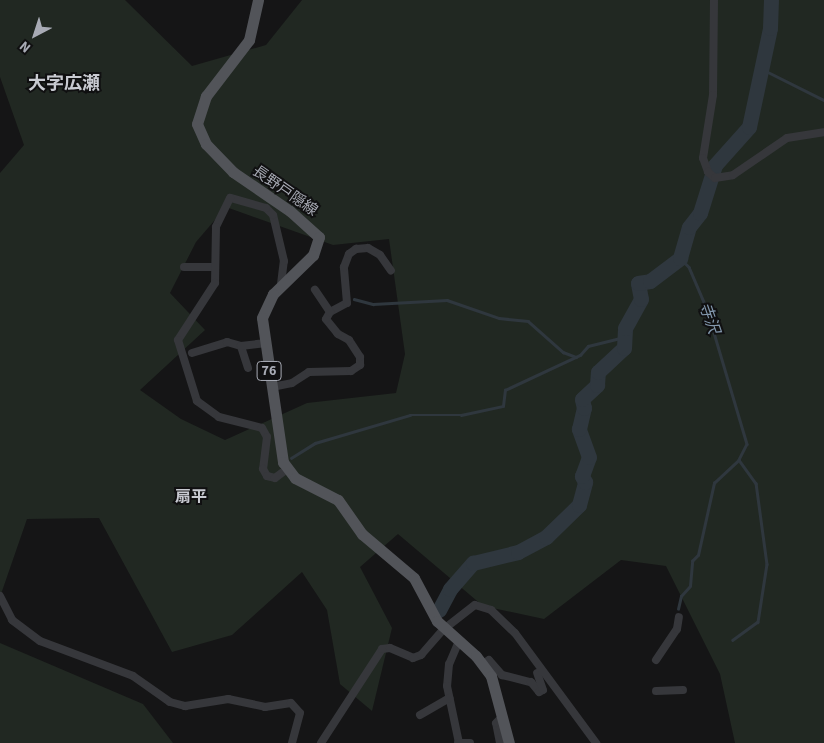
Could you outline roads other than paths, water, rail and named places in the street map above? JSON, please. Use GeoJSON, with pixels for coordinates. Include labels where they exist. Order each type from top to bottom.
{"type":"FeatureCollection","features":[{"type":"Feature","properties":{"kind":"main road","name":"長野戸隠線"},"geometry":{"type":"LineString","coordinates":[[258,0],[256,23],[246,46],[206,96],[197,124],[206,144],[232,172],[317,233],[313,254],[281,284],[263,312],[264,343],[287,469]]}},
{"type":"Feature","properties":{"kind":"main road"},"geometry":{"type":"LineString","coordinates":[[287,469],[300,481],[338,500],[362,534],[414,578],[427,607],[444,629],[483,664],[496,689],[509,743]]}},
{"type":"Feature","properties":{"kind":"street"},"geometry":{"type":"LineString","coordinates":[[714,0],[713,95],[702,158],[708,172],[715,178],[733,175],[787,138],[824,132]]}},
{"type":"Feature","properties":{"kind":"street"},"geometry":{"type":"LineString","coordinates":[[281,284],[284,261],[273,215],[266,208],[230,198],[216,227],[213,267],[215,283],[178,340],[184,366],[197,401],[219,417],[262,428],[266,437],[263,469],[267,476],[275,478],[287,469]]}},
{"type":"Feature","properties":{"kind":"street"},"geometry":{"type":"LineString","coordinates":[[272,388],[292,383],[309,372],[351,371],[360,365],[360,357],[349,340],[338,334],[326,319],[330,312],[347,303],[344,267],[349,254],[368,248],[380,255],[391,271]]}},
{"type":"Feature","properties":{"kind":"street"},"geometry":{"type":"LineString","coordinates":[[184,267],[213,267]]}},
{"type":"Feature","properties":{"kind":"street"},"geometry":{"type":"LineString","coordinates":[[315,290],[330,312]]}},
{"type":"Feature","properties":{"kind":"street"},"geometry":{"type":"LineString","coordinates":[[192,353],[227,342],[241,346],[264,343]]}},
{"type":"Feature","properties":{"kind":"street"},"geometry":{"type":"LineString","coordinates":[[241,346],[248,368]]}},
{"type":"Feature","properties":{"kind":"street"},"geometry":{"type":"LineString","coordinates":[[0,596],[12,620],[40,641],[133,676],[170,702],[185,706],[228,699],[265,707],[291,702],[300,713],[292,743]]}},
{"type":"Feature","properties":{"kind":"street"},"geometry":{"type":"LineString","coordinates":[[321,743],[382,649],[390,648],[414,658],[421,655],[444,629],[475,605],[483,606],[515,633],[539,670],[580,718],[589,736],[596,743]]}},
{"type":"Feature","properties":{"kind":"street"},"geometry":{"type":"LineString","coordinates":[[656,660],[677,629],[679,617]]}},
{"type":"Feature","properties":{"kind":"street"},"geometry":{"type":"LineString","coordinates":[[459,641],[449,664],[449,698],[459,743],[470,743]]}},
{"type":"Feature","properties":{"kind":"street"},"geometry":{"type":"LineString","coordinates":[[483,664],[489,660],[502,675],[531,682],[539,692],[543,690],[536,671],[539,670]]}},
{"type":"Feature","properties":{"kind":"street"},"geometry":{"type":"LineString","coordinates":[[656,691],[683,690]]}},
{"type":"Feature","properties":{"kind":"street"},"geometry":{"type":"LineString","coordinates":[[420,715],[449,698]]}},
{"type":"Feature","properties":{"kind":"street"},"geometry":{"type":"LineString","coordinates":[[500,743],[496,722],[502,717]]}},
{"type":"Feature","properties":{"kind":"street"},"geometry":{"type":"LineString","coordinates":[[584,743],[589,736]]}},
{"type":"Feature","properties":{"kind":"waterway"},"geometry":{"type":"LineString","coordinates":[[439,610],[450,589],[473,563],[518,552],[546,537],[579,505],[585,482],[582,476],[589,457],[579,429],[584,408],[582,399],[597,385],[598,372],[624,348],[625,328],[641,299],[638,283],[650,281],[680,258],[689,227],[700,213],[715,165],[749,127],[770,28],[771,0]]}},
{"type":"Feature","properties":{"kind":"waterway"},"geometry":{"type":"LineString","coordinates":[[762,69],[824,100]]}},
{"type":"Feature","properties":{"kind":"waterway","name":"寺沢"},"geometry":{"type":"LineString","coordinates":[[680,258],[689,267],[707,309],[747,444],[739,460],[756,483],[767,564],[758,622],[733,640]]}},
{"type":"Feature","properties":{"kind":"waterway"},"geometry":{"type":"LineString","coordinates":[[354,299],[373,304],[447,300],[499,318],[528,321],[563,352],[576,357]]}},
{"type":"Feature","properties":{"kind":"waterway"},"geometry":{"type":"LineString","coordinates":[[291,458],[315,443],[410,415],[461,415],[503,406],[505,390],[580,355],[588,346],[624,337]]}},
{"type":"Feature","properties":{"kind":"waterway"},"geometry":{"type":"LineString","coordinates":[[678,609],[681,596],[690,586],[692,561],[698,555],[714,483],[739,460]]}},
{"type":"Feature","properties":{"kind":"district","name":"大字広瀬"},"geometry":{"type":"Point","coordinates":[64,84]}},
{"type":"Feature","properties":{"kind":"district","name":"扇平"},"geometry":{"type":"Point","coordinates":[191,497]}}]}
